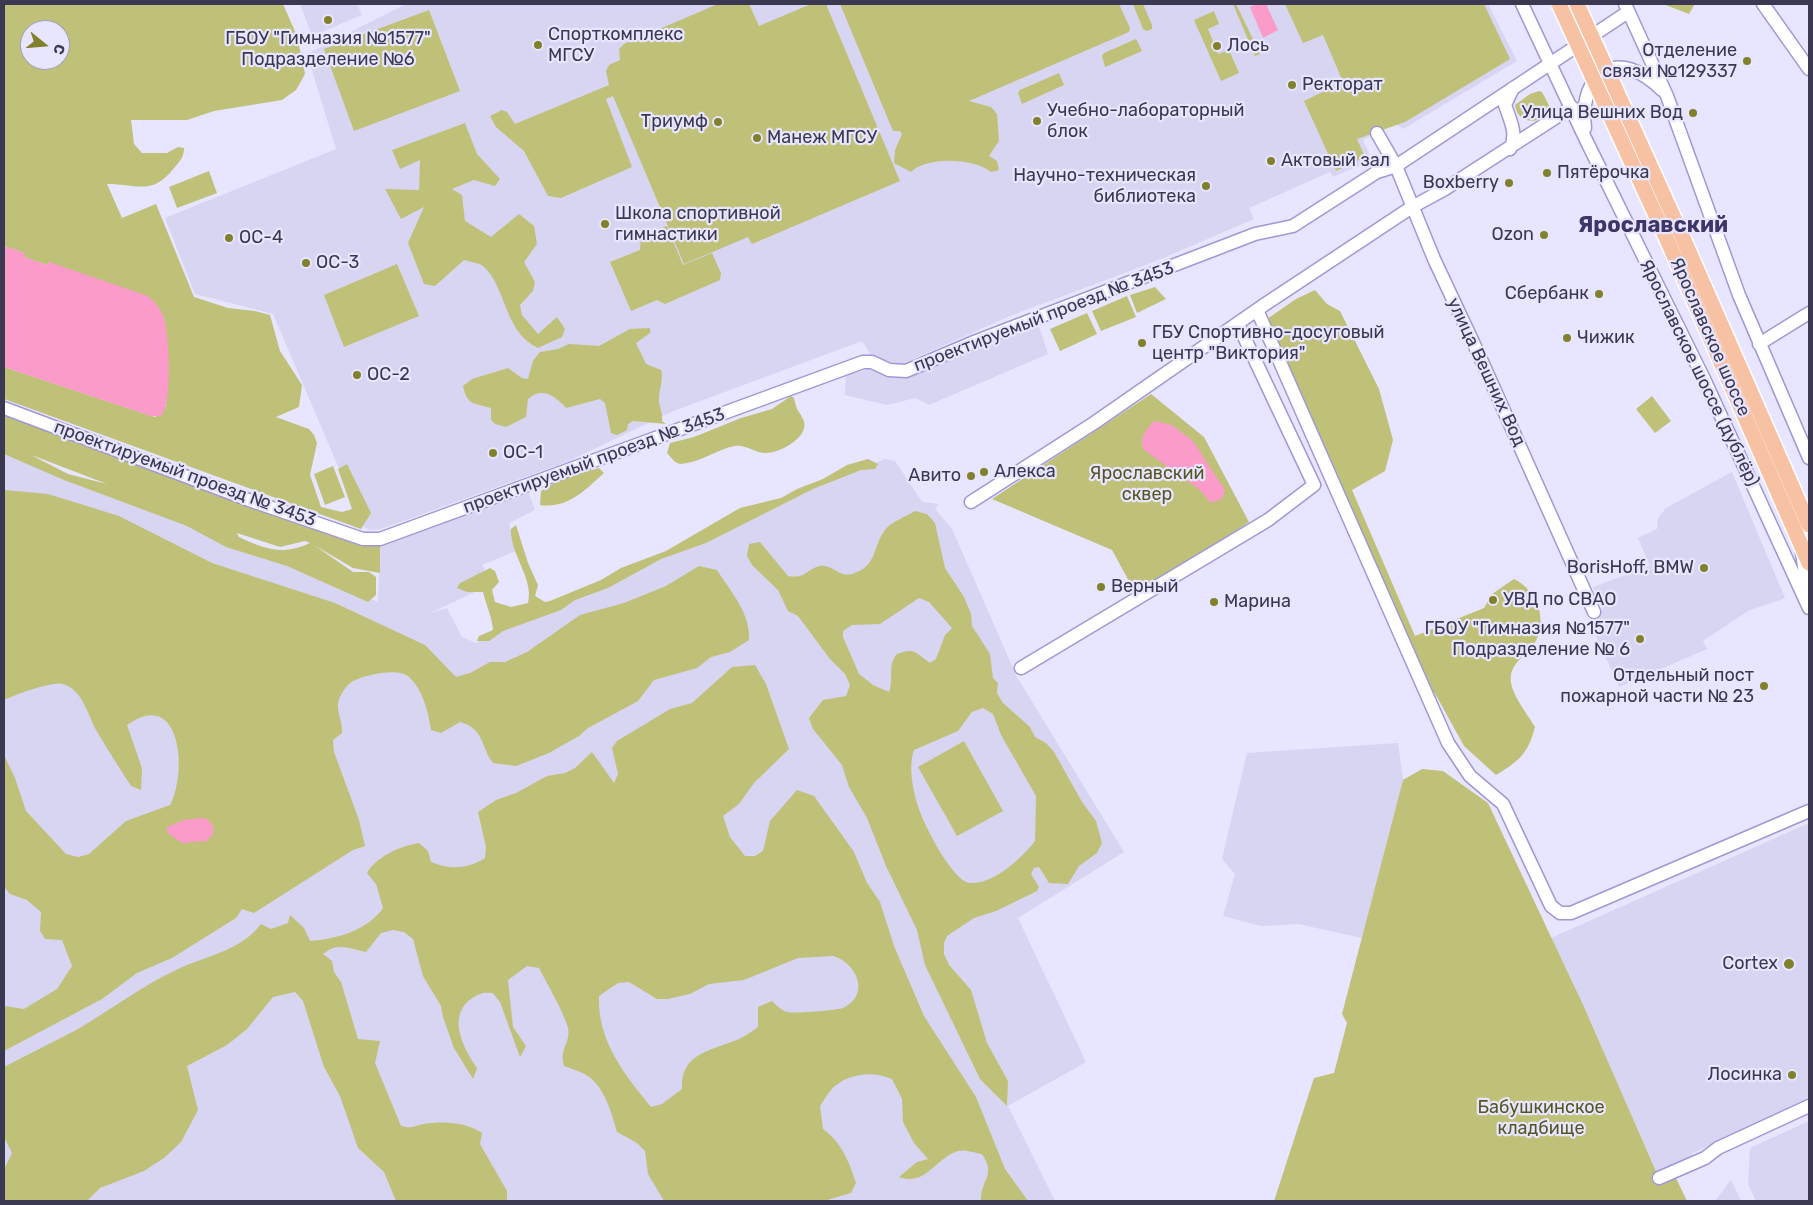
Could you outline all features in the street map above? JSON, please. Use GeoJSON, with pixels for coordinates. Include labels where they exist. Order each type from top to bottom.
{"type":"FeatureCollection","features":[{"type":"Feature","properties":{"kind":"main road","name":"Ярославское шоссе"},"geometry":{"type":"LineString","coordinates":[[1559,4],[1668,244],[1809,563]]}},
{"type":"Feature","properties":{"kind":"main road","name":"Ярославское шоссе"},"geometry":{"type":"LineString","coordinates":[[1577,4],[1684,238],[1809,525]]}},
{"type":"Feature","properties":{"kind":"street","name":"Ярославское шоссе (дублёр)"},"geometry":{"type":"LineString","coordinates":[[1522,4],[1586,140],[1704,379],[1809,606]]}},
{"type":"Feature","properties":{"kind":"street"},"geometry":{"type":"LineString","coordinates":[[1764,4],[1809,69]]}},
{"type":"Feature","properties":{"kind":"street","name":"проектируемый проезд № 3453"},"geometry":{"type":"LineString","coordinates":[[4,408],[249,500],[363,539],[376,540],[863,362],[872,362],[889,370],[906,371],[974,342],[1255,234],[1293,226],[1377,172],[1396,166],[1626,8]]}},
{"type":"Feature","properties":{"kind":"street"},"geometry":{"type":"LineString","coordinates":[[1626,8],[1667,96],[1759,344],[1809,458]]}},
{"type":"Feature","properties":{"kind":"street"},"geometry":{"type":"LineString","coordinates":[[1586,140],[1583,107],[1590,83],[1598,74],[1607,69],[1624,69],[1638,72],[1652,80],[1667,96]]}},
{"type":"Feature","properties":{"kind":"street"},"geometry":{"type":"LineString","coordinates":[[1510,148],[1514,142],[1514,131],[1505,105],[1507,97],[1514,86]]}},
{"type":"Feature","properties":{"kind":"street"},"geometry":{"type":"LineString","coordinates":[[971,502],[1094,423],[1257,310],[1412,207],[1572,108]]}},
{"type":"Feature","properties":{"kind":"street","name":"улица Вешних Вод"},"geometry":{"type":"LineString","coordinates":[[1377,133],[1396,166],[1412,207],[1594,612]]}},
{"type":"Feature","properties":{"kind":"street"},"geometry":{"type":"LineString","coordinates":[[1257,310],[1448,743],[1470,776],[1503,804],[1551,906],[1560,913],[1572,913],[1809,810]]}},
{"type":"Feature","properties":{"kind":"street"},"geometry":{"type":"LineString","coordinates":[[1759,344],[1809,312]]}},
{"type":"Feature","properties":{"kind":"street"},"geometry":{"type":"LineString","coordinates":[[1021,668],[1268,520],[1314,485],[1238,324]]}},
{"type":"Feature","properties":{"kind":"street"},"geometry":{"type":"LineString","coordinates":[[1801,543],[1809,606]]}},
{"type":"Feature","properties":{"kind":"street"},"geometry":{"type":"LineString","coordinates":[[1659,1178],[1705,1158],[1718,1148],[1809,1106]]}},
{"type":"Feature","properties":{"kind":"shaded area","name":"ГБОУ \"Гимназия №1577\" Подразделение №6"},"geometry":{"type":"Polygon","coordinates":[[[300,4],[357,4],[362,15],[312,36],[300,4]]]}},
{"type":"Feature","properties":{"kind":"shaded area"},"geometry":{"type":"Polygon","coordinates":[[[406,4],[1488,4],[1517,61],[1403,129],[1396,124],[1363,140],[1372,160],[1333,177],[1330,172],[1249,208],[1254,219],[1154,262],[1010,316],[893,368],[873,358],[862,341],[671,412],[569,461],[381,529],[370,530],[364,527],[273,314],[195,294],[165,218],[336,149],[307,54],[406,4]]]}},
{"type":"Feature","properties":{"kind":"shaded area"},"geometry":{"type":"Polygon","coordinates":[[[1257,4],[1266,4],[1278,30],[1263,38],[1250,7],[1257,4]]]}},
{"type":"Feature","properties":{"kind":"shaded area"},"geometry":{"type":"Polygon","coordinates":[[[4,246],[25,253],[24,257],[47,265],[49,262],[148,296],[153,301],[164,318],[168,353],[169,384],[165,409],[161,416],[151,416],[4,367],[4,246]]]}},
{"type":"Feature","properties":{"kind":"shaded area"},"geometry":{"type":"Polygon","coordinates":[[[1038,323],[1048,354],[929,405],[915,398],[887,405],[845,395],[846,375],[870,369],[902,375],[1038,323]]]}},
{"type":"Feature","properties":{"kind":"shaded area"},"geometry":{"type":"Polygon","coordinates":[[[1154,421],[1172,425],[1193,441],[1225,490],[1220,499],[1216,502],[1210,502],[1199,489],[1144,450],[1142,438],[1154,421]]]}},
{"type":"Feature","properties":{"kind":"shaded area"},"geometry":{"type":"Polygon","coordinates":[[[4,452],[240,544],[378,602],[380,545],[527,488],[535,510],[509,523],[516,551],[482,565],[488,576],[477,591],[430,613],[447,608],[462,637],[476,643],[711,531],[885,459],[895,461],[922,502],[938,504],[935,509],[952,529],[1017,677],[1124,852],[1018,918],[1086,1062],[1008,1106],[1055,1201],[4,1201],[4,452]]]}},
{"type":"Feature","properties":{"kind":"shaded area"},"geometry":{"type":"Polygon","coordinates":[[[1732,472],[1785,598],[1748,611],[1703,641],[1707,649],[1619,687],[1590,622],[1603,609],[1593,587],[1650,566],[1638,538],[1657,529],[1658,518],[1666,508],[1732,472]]]}},
{"type":"Feature","properties":{"kind":"shaded area"},"geometry":{"type":"Polygon","coordinates":[[[1398,743],[1403,780],[1362,938],[1298,924],[1261,926],[1223,916],[1235,874],[1222,859],[1247,753],[1398,743]]]}},
{"type":"Feature","properties":{"kind":"shaded area"},"geometry":{"type":"Polygon","coordinates":[[[207,819],[213,826],[213,834],[207,841],[181,843],[167,832],[167,827],[184,820],[207,819]]]}},
{"type":"Feature","properties":{"kind":"shaded area"},"geometry":{"type":"Polygon","coordinates":[[[1809,823],[1809,1098],[1691,1154],[1692,1157],[1656,1172],[1551,938],[1809,823]]]}},
{"type":"Feature","properties":{"kind":"shaded area"},"geometry":{"type":"Polygon","coordinates":[[[1809,1121],[1809,1201],[1756,1201],[1748,1184],[1750,1148],[1809,1121]]]}},
{"type":"Feature","properties":{"kind":"shaded area"},"geometry":{"type":"Polygon","coordinates":[[[1731,1180],[1741,1201],[1715,1201],[1731,1180]]]}},
{"type":"Feature","properties":{"kind":"green space"},"geometry":{"type":"Polygon","coordinates":[[[4,4],[283,4],[297,36],[305,74],[296,90],[282,100],[214,111],[187,120],[131,120],[134,144],[142,153],[167,153],[178,147],[184,148],[184,151],[178,163],[159,182],[144,187],[107,184],[122,218],[156,204],[194,297],[228,308],[270,315],[280,351],[302,385],[299,407],[276,417],[309,429],[314,435],[317,443],[310,475],[321,507],[342,512],[352,509],[338,469],[347,464],[371,513],[361,529],[4,399],[4,367],[155,417],[166,406],[168,351],[164,317],[49,262],[47,265],[23,257],[24,253],[4,246],[4,4]]]}},
{"type":"Feature","properties":{"kind":"green space","name":"Манеж МГСУ"},"geometry":{"type":"Polygon","coordinates":[[[718,4],[749,4],[759,26],[811,4],[826,4],[900,181],[752,244],[748,237],[684,264],[613,96],[606,99],[632,167],[561,198],[548,196],[524,151],[496,127],[490,116],[502,110],[507,112],[515,124],[609,85],[606,71],[609,65],[620,60],[619,49],[624,44],[718,4]]]}},
{"type":"Feature","properties":{"kind":"green space"},"geometry":{"type":"Polygon","coordinates":[[[840,4],[1119,4],[1130,28],[1129,32],[969,101],[991,107],[997,114],[999,141],[989,156],[997,161],[999,170],[991,172],[984,167],[974,164],[939,161],[928,163],[911,172],[894,163],[895,150],[902,134],[900,131],[893,131],[840,4]]]}},
{"type":"Feature","properties":{"kind":"green space"},"geometry":{"type":"Polygon","coordinates":[[[1133,4],[1143,4],[1152,29],[1147,31],[1143,29],[1133,4]]]}},
{"type":"Feature","properties":{"kind":"green space"},"geometry":{"type":"Polygon","coordinates":[[[1233,4],[1236,4],[1260,54],[1255,56],[1233,4]]]}},
{"type":"Feature","properties":{"kind":"green space"},"geometry":{"type":"Polygon","coordinates":[[[1285,4],[1484,4],[1510,59],[1405,122],[1357,139],[1365,157],[1336,171],[1304,101],[1343,82],[1323,35],[1303,43],[1285,4]]]}},
{"type":"Feature","properties":{"kind":"green space"},"geometry":{"type":"Polygon","coordinates":[[[1663,4],[1695,4],[1689,14],[1663,4]]]}},
{"type":"Feature","properties":{"kind":"green space"},"geometry":{"type":"Polygon","coordinates":[[[429,10],[460,91],[354,131],[324,49],[429,10]]]}},
{"type":"Feature","properties":{"kind":"green space"},"geometry":{"type":"Polygon","coordinates":[[[1214,11],[1219,24],[1208,29],[1218,54],[1229,50],[1239,73],[1221,81],[1194,20],[1214,11]]]}},
{"type":"Feature","properties":{"kind":"green space"},"geometry":{"type":"Polygon","coordinates":[[[1136,39],[1142,51],[1105,67],[1102,56],[1104,53],[1136,39]]]}},
{"type":"Feature","properties":{"kind":"green space"},"geometry":{"type":"Polygon","coordinates":[[[1059,73],[1064,85],[1022,104],[1018,93],[1020,90],[1059,73]]]}},
{"type":"Feature","properties":{"kind":"green space"},"geometry":{"type":"Polygon","coordinates":[[[1542,92],[1552,111],[1537,120],[1525,120],[1517,112],[1515,105],[1530,94],[1542,92]]]}},
{"type":"Feature","properties":{"kind":"green space"},"geometry":{"type":"Polygon","coordinates":[[[465,123],[477,154],[500,179],[495,186],[474,180],[452,189],[462,195],[465,221],[491,237],[519,214],[534,226],[537,244],[524,262],[535,282],[533,291],[520,305],[522,315],[538,334],[557,317],[565,329],[562,337],[538,348],[518,331],[497,285],[483,266],[464,260],[435,286],[424,284],[408,243],[424,207],[401,219],[385,189],[419,190],[420,160],[400,169],[392,150],[465,123]]]}},
{"type":"Feature","properties":{"kind":"green space"},"geometry":{"type":"Polygon","coordinates":[[[209,171],[217,193],[177,208],[169,187],[209,171]]]}},
{"type":"Feature","properties":{"kind":"green space"},"geometry":{"type":"Polygon","coordinates":[[[667,226],[683,265],[712,253],[721,273],[720,280],[665,304],[657,300],[631,311],[610,262],[640,250],[641,237],[667,226]]]}},
{"type":"Feature","properties":{"kind":"green space"},"geometry":{"type":"Polygon","coordinates":[[[397,264],[419,316],[344,347],[324,295],[397,264]]]}},
{"type":"Feature","properties":{"kind":"green space"},"geometry":{"type":"Polygon","coordinates":[[[1155,287],[1166,299],[1137,313],[1130,295],[1155,287]]]}},
{"type":"Feature","properties":{"kind":"green space"},"geometry":{"type":"Polygon","coordinates":[[[1315,290],[1327,304],[1340,311],[1379,389],[1393,440],[1385,471],[1352,490],[1415,636],[1484,608],[1492,594],[1514,579],[1529,591],[1538,607],[1540,626],[1538,635],[1534,644],[1514,666],[1511,675],[1512,688],[1515,695],[1535,727],[1522,756],[1496,775],[1464,746],[1437,697],[1421,675],[1267,319],[1296,299],[1315,290]]]}},
{"type":"Feature","properties":{"kind":"green space"},"geometry":{"type":"Polygon","coordinates":[[[1127,296],[1136,317],[1101,331],[1092,311],[1127,296]]]}},
{"type":"Feature","properties":{"kind":"green space"},"geometry":{"type":"Polygon","coordinates":[[[1087,313],[1097,334],[1060,351],[1050,329],[1087,313]]]}},
{"type":"Feature","properties":{"kind":"green space"},"geometry":{"type":"Polygon","coordinates":[[[650,328],[650,333],[636,343],[646,364],[661,370],[659,402],[662,421],[666,424],[633,421],[628,424],[627,430],[617,435],[611,433],[605,403],[600,399],[566,408],[549,394],[539,393],[528,399],[526,417],[506,427],[495,424],[491,420],[491,408],[469,400],[463,386],[472,379],[508,368],[522,378],[528,379],[533,361],[540,352],[558,349],[569,344],[599,346],[630,329],[650,328]]]}},
{"type":"Feature","properties":{"kind":"green space","name":"Ярославский сквер"},"geometry":{"type":"Polygon","coordinates":[[[1151,394],[1204,437],[1249,522],[1137,596],[1112,550],[992,499],[1151,394]]]}},
{"type":"Feature","properties":{"kind":"green space"},"geometry":{"type":"Polygon","coordinates":[[[791,396],[794,398],[805,425],[799,437],[786,447],[771,453],[765,453],[743,446],[735,446],[694,461],[680,464],[675,462],[667,453],[670,443],[694,437],[741,418],[772,409],[791,396]]]}},
{"type":"Feature","properties":{"kind":"green space"},"geometry":{"type":"Polygon","coordinates":[[[1652,396],[1671,421],[1655,433],[1636,409],[1652,396]]]}},
{"type":"Feature","properties":{"kind":"green space"},"geometry":{"type":"Polygon","coordinates":[[[4,411],[380,545],[380,573],[353,568],[314,545],[353,572],[369,572],[376,577],[376,595],[368,602],[287,566],[226,547],[187,526],[64,480],[4,454],[4,411]],[[34,456],[68,474],[107,484],[34,456]],[[237,533],[239,537],[266,548],[291,549],[310,543],[305,541],[280,547],[237,533]]]}},
{"type":"Feature","properties":{"kind":"green space"},"geometry":{"type":"Polygon","coordinates":[[[868,459],[878,464],[875,469],[861,470],[813,489],[706,543],[661,559],[608,588],[575,600],[561,610],[503,631],[489,641],[477,641],[479,636],[493,630],[483,592],[467,592],[457,588],[460,583],[490,568],[495,571],[499,582],[492,590],[495,602],[511,607],[528,603],[528,585],[512,539],[511,529],[516,525],[528,563],[538,585],[535,596],[545,602],[601,580],[621,568],[666,551],[740,508],[781,498],[797,489],[823,479],[847,465],[868,459]]]}},
{"type":"Feature","properties":{"kind":"green space"},"geometry":{"type":"Polygon","coordinates":[[[333,466],[345,497],[325,505],[314,474],[333,466]]]}},
{"type":"Feature","properties":{"kind":"green space"},"geometry":{"type":"Polygon","coordinates":[[[599,468],[604,473],[575,497],[559,504],[540,505],[541,491],[562,478],[599,468]]]}},
{"type":"Feature","properties":{"kind":"green space"},"geometry":{"type":"Polygon","coordinates":[[[4,490],[48,494],[119,516],[212,563],[335,603],[425,645],[456,677],[470,673],[490,662],[505,662],[527,652],[580,615],[624,603],[666,586],[699,566],[717,570],[734,595],[747,621],[749,640],[730,652],[711,657],[697,668],[654,680],[638,701],[588,728],[579,736],[549,753],[516,766],[493,763],[478,734],[468,725],[460,722],[441,733],[431,730],[421,694],[414,682],[404,674],[381,673],[365,676],[353,681],[346,687],[339,699],[338,708],[342,733],[333,740],[334,752],[359,820],[365,846],[353,850],[254,913],[242,909],[236,918],[172,958],[137,973],[102,999],[4,1051],[4,1006],[24,1009],[57,989],[72,966],[62,940],[45,939],[40,931],[41,912],[27,900],[10,894],[5,888],[4,755],[15,778],[26,811],[66,854],[78,857],[89,854],[126,821],[170,805],[176,791],[179,755],[176,738],[169,725],[159,717],[145,716],[127,725],[142,768],[141,790],[131,786],[96,730],[80,697],[70,687],[63,684],[51,685],[4,700],[4,490]]]}},
{"type":"Feature","properties":{"kind":"green space"},"geometry":{"type":"Polygon","coordinates":[[[915,511],[927,514],[935,523],[945,568],[964,597],[971,614],[972,626],[990,654],[993,678],[998,683],[997,693],[1003,703],[1030,727],[1035,737],[1046,743],[1054,752],[1082,802],[1096,821],[1102,843],[1097,853],[1079,866],[1068,884],[1049,883],[1039,867],[1034,868],[1031,874],[1039,887],[1037,891],[996,911],[974,918],[947,936],[944,943],[944,954],[949,965],[971,990],[987,1043],[1008,1081],[1007,1106],[980,1079],[925,965],[917,930],[886,866],[867,818],[849,787],[842,765],[813,729],[809,718],[823,700],[846,696],[850,685],[845,674],[830,659],[798,616],[788,611],[778,590],[752,565],[747,556],[749,544],[760,542],[788,576],[803,575],[820,566],[829,567],[847,575],[852,574],[860,571],[870,561],[881,536],[888,527],[915,511]],[[919,598],[880,624],[852,625],[843,631],[843,637],[859,674],[873,685],[889,692],[891,667],[897,654],[912,651],[930,663],[936,659],[945,635],[952,628],[929,602],[919,598]],[[983,708],[972,712],[958,731],[914,750],[911,764],[915,795],[927,827],[948,863],[963,880],[970,883],[988,880],[997,875],[1023,855],[1035,841],[1036,796],[1001,735],[993,714],[983,708]]]}},
{"type":"Feature","properties":{"kind":"green space"},"geometry":{"type":"Polygon","coordinates":[[[755,665],[766,684],[789,749],[754,783],[739,804],[723,816],[730,837],[745,856],[755,856],[763,851],[770,821],[797,790],[814,796],[854,852],[867,883],[880,902],[894,946],[924,1016],[976,1097],[1005,1169],[1028,1201],[981,1201],[988,1168],[982,1154],[970,1151],[958,1151],[950,1155],[916,1178],[899,1177],[917,1162],[928,1159],[914,1143],[903,1122],[902,1099],[892,1079],[870,1074],[855,1076],[841,1082],[831,1090],[820,1106],[823,1129],[840,1146],[856,1183],[851,1193],[824,1201],[664,1201],[648,1174],[645,1151],[637,1143],[617,1132],[606,1100],[598,1086],[584,1074],[564,1066],[563,1054],[568,1038],[568,1028],[539,968],[527,966],[508,980],[513,1027],[526,1046],[520,1057],[500,1002],[493,993],[479,994],[464,1006],[460,1014],[460,1032],[467,1051],[477,1068],[473,1079],[454,1048],[441,1006],[423,976],[413,939],[404,932],[393,930],[381,933],[366,952],[338,947],[328,950],[323,954],[332,961],[334,972],[341,982],[358,1039],[380,1041],[375,1063],[401,1126],[411,1127],[431,1123],[454,1123],[482,1133],[480,1144],[507,1191],[507,1201],[396,1201],[384,1172],[358,1148],[340,1096],[324,1067],[303,1001],[295,992],[273,997],[247,1029],[227,1045],[187,1066],[198,1110],[181,1142],[164,1158],[144,1171],[100,1188],[87,1201],[4,1201],[4,1169],[12,1153],[4,1137],[4,1067],[78,1029],[163,976],[233,947],[253,933],[261,924],[271,929],[288,923],[290,915],[304,928],[310,941],[340,936],[360,928],[383,908],[376,884],[367,873],[382,857],[404,847],[419,843],[428,851],[431,862],[438,865],[459,867],[479,862],[485,858],[486,847],[478,812],[496,800],[516,793],[547,776],[565,773],[575,768],[592,752],[614,783],[618,774],[612,748],[617,741],[670,709],[692,703],[732,667],[755,665]],[[833,956],[798,958],[744,980],[709,984],[690,994],[668,999],[657,999],[629,982],[618,983],[599,996],[602,1027],[614,1056],[641,1095],[651,1107],[662,1104],[682,1089],[686,1069],[698,1056],[741,1038],[758,1027],[758,1007],[772,1001],[779,1008],[786,1011],[806,1012],[843,1008],[852,1002],[857,995],[858,980],[849,965],[833,956]]]}},
{"type":"Feature","properties":{"kind":"green space"},"geometry":{"type":"Polygon","coordinates":[[[964,741],[1003,811],[957,836],[918,767],[964,741]]]}},
{"type":"Feature","properties":{"kind":"green space","name":"Бабушкинское кладбище"},"geometry":{"type":"Polygon","coordinates":[[[1422,769],[1443,771],[1488,803],[1584,1007],[1661,1183],[1676,1178],[1687,1201],[1274,1201],[1314,1078],[1334,1073],[1347,1023],[1342,1014],[1403,780],[1422,769]]]}},
{"type":"Feature","properties":{"kind":"place","name":"ГБОУ \"Гимназия №1577\" Подразделение №6"},"geometry":{"type":"Point","coordinates":[328,20]}},
{"type":"Feature","properties":{"kind":"place","name":"Спорткомплекс МГСУ"},"geometry":{"type":"Point","coordinates":[538,45]}},
{"type":"Feature","properties":{"kind":"place","name":"Лось"},"geometry":{"type":"Point","coordinates":[1217,46]}},
{"type":"Feature","properties":{"kind":"place","name":"Отделение связи №129337"},"geometry":{"type":"Point","coordinates":[1747,61]}},
{"type":"Feature","properties":{"kind":"place","name":"Ректорат"},"geometry":{"type":"Point","coordinates":[1292,85]}},
{"type":"Feature","properties":{"kind":"place","name":"Улица Вешних Вод"},"geometry":{"type":"Point","coordinates":[1693,113]}},
{"type":"Feature","properties":{"kind":"place","name":"Учебно-лабораторный блок"},"geometry":{"type":"Point","coordinates":[1037,121]}},
{"type":"Feature","properties":{"kind":"place","name":"Триумф"},"geometry":{"type":"Point","coordinates":[718,122]}},
{"type":"Feature","properties":{"kind":"place","name":"Манеж МГСУ"},"geometry":{"type":"Point","coordinates":[757,138]}},
{"type":"Feature","properties":{"kind":"place","name":"Актовый зал"},"geometry":{"type":"Point","coordinates":[1271,161]}},
{"type":"Feature","properties":{"kind":"place","name":"Пятёрочка"},"geometry":{"type":"Point","coordinates":[1547,173]}},
{"type":"Feature","properties":{"kind":"place","name":"Boxberry"},"geometry":{"type":"Point","coordinates":[1509,183]}},
{"type":"Feature","properties":{"kind":"place","name":"Научно-техническая библиотека"},"geometry":{"type":"Point","coordinates":[1206,186]}},
{"type":"Feature","properties":{"kind":"place","name":"Школа спортивной гимнастики"},"geometry":{"type":"Point","coordinates":[605,224]}},
{"type":"Feature","properties":{"kind":"place","name":"Ozon"},"geometry":{"type":"Point","coordinates":[1544,235]}},
{"type":"Feature","properties":{"kind":"place","name":"ОС-4"},"geometry":{"type":"Point","coordinates":[229,238]}},
{"type":"Feature","properties":{"kind":"place","name":"ОС-3"},"geometry":{"type":"Point","coordinates":[306,263]}},
{"type":"Feature","properties":{"kind":"place","name":"Сбербанк"},"geometry":{"type":"Point","coordinates":[1599,294]}},
{"type":"Feature","properties":{"kind":"place","name":"Чижик"},"geometry":{"type":"Point","coordinates":[1567,338]}},
{"type":"Feature","properties":{"kind":"place","name":"ГБУ Спортивно-досуговый центр \"Виктория\""},"geometry":{"type":"Point","coordinates":[1142,343]}},
{"type":"Feature","properties":{"kind":"place","name":"ОС-2"},"geometry":{"type":"Point","coordinates":[357,375]}},
{"type":"Feature","properties":{"kind":"place","name":"ОС-1"},"geometry":{"type":"Point","coordinates":[493,453]}},
{"type":"Feature","properties":{"kind":"place","name":"Алекса"},"geometry":{"type":"Point","coordinates":[984,472]}},
{"type":"Feature","properties":{"kind":"place","name":"Авито"},"geometry":{"type":"Point","coordinates":[971,476]}},
{"type":"Feature","properties":{"kind":"place","name":"BorisHoff, BMW"},"geometry":{"type":"Point","coordinates":[1704,568]}},
{"type":"Feature","properties":{"kind":"place","name":"Верный"},"geometry":{"type":"Point","coordinates":[1101,587]}},
{"type":"Feature","properties":{"kind":"place","name":"УВД по СВАО"},"geometry":{"type":"Point","coordinates":[1493,600]}},
{"type":"Feature","properties":{"kind":"place","name":"Марина"},"geometry":{"type":"Point","coordinates":[1214,602]}},
{"type":"Feature","properties":{"kind":"place","name":"ГБОУ \"Гимназия №1577\" Подразделение № 6"},"geometry":{"type":"Point","coordinates":[1640,639]}},
{"type":"Feature","properties":{"kind":"place","name":"Отдельный пост пожарной части № 23"},"geometry":{"type":"Point","coordinates":[1764,686]}},
{"type":"Feature","properties":{"kind":"place","name":"Cortex"},"geometry":{"type":"Point","coordinates":[1789,964]}},
{"type":"Feature","properties":{"kind":"place","name":"Лосинка"},"geometry":{"type":"Point","coordinates":[1792,1075]}},
{"type":"Feature","properties":{"kind":"district","name":"Ярославский"},"geometry":{"type":"Point","coordinates":[1653,226]}}]}
